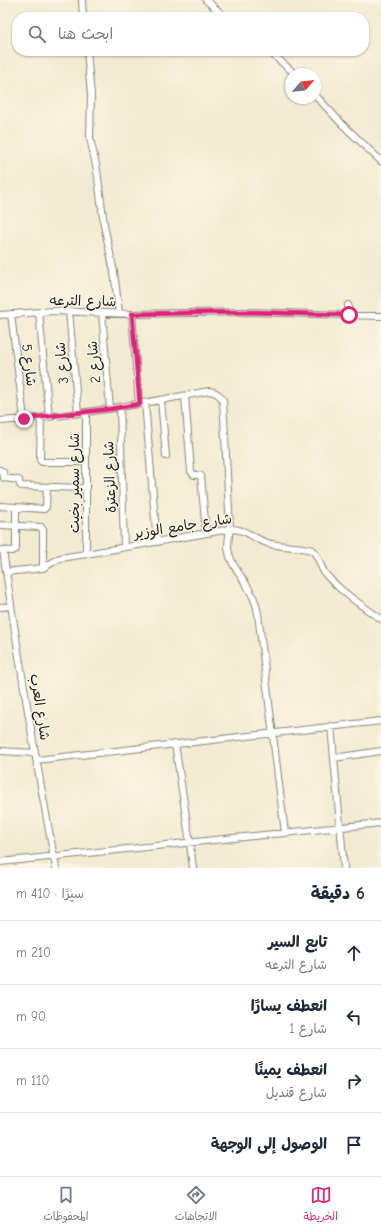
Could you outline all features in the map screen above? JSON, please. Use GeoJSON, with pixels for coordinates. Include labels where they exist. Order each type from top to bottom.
{"type":"FeatureCollection","features":[{"type":"Feature","properties":{"kind":"street"},"geometry":{"type":"LineString","coordinates":[[82,0],[83,12]]}},
{"type":"Feature","properties":{"kind":"street"},"geometry":{"type":"LineString","coordinates":[[206,0],[219,12]]}},
{"type":"Feature","properties":{"kind":"street"},"geometry":{"type":"LineString","coordinates":[[87,56],[91,95],[90,138],[97,170],[104,224],[114,272],[119,313]]}},
{"type":"Feature","properties":{"kind":"street"},"geometry":{"type":"LineString","coordinates":[[275,56],[288,68]]}},
{"type":"Feature","properties":{"kind":"street"},"geometry":{"type":"LineString","coordinates":[[321,101],[342,124],[381,161]]}},
{"type":"Feature","properties":{"kind":"street"},"geometry":{"type":"LineString","coordinates":[[348,305],[349,315]]}},
{"type":"Feature","properties":{"kind":"street"},"geometry":{"type":"LineString","coordinates":[[38,312],[49,417]]}},
{"type":"Feature","properties":{"kind":"street","name":"شارع الترعه"},"geometry":{"type":"LineString","coordinates":[[0,315],[38,312],[132,314],[245,312],[381,316]]}},
{"type":"Feature","properties":{"kind":"street","name":"شارع 3"},"geometry":{"type":"LineString","coordinates":[[69,312],[78,413]]}},
{"type":"Feature","properties":{"kind":"street","name":"شارع 2"},"geometry":{"type":"LineString","coordinates":[[102,313],[110,409]]}},
{"type":"Feature","properties":{"kind":"street","name":"شارع 5"},"geometry":{"type":"LineString","coordinates":[[11,314],[24,419]]}},
{"type":"Feature","properties":{"kind":"street"},"geometry":{"type":"LineString","coordinates":[[132,314],[157,542]]}},
{"type":"Feature","properties":{"kind":"street"},"geometry":{"type":"LineString","coordinates":[[0,420],[41,418],[110,409],[209,391],[220,395],[223,400],[230,529],[228,547],[229,554],[237,573],[256,602],[285,833]]}},
{"type":"Feature","properties":{"kind":"street"},"geometry":{"type":"LineString","coordinates":[[185,396],[191,472],[194,475],[201,476],[206,534]]}},
{"type":"Feature","properties":{"kind":"street"},"geometry":{"type":"LineString","coordinates":[[161,400],[166,456]]}},
{"type":"Feature","properties":{"kind":"street","name":"شارع الزعترة"},"geometry":{"type":"LineString","coordinates":[[120,407],[124,547]]}},
{"type":"Feature","properties":{"kind":"street","name":"شارع سمير بخيت"},"geometry":{"type":"LineString","coordinates":[[86,412],[86,554]]}},
{"type":"Feature","properties":{"kind":"street"},"geometry":{"type":"LineString","coordinates":[[41,418],[40,460],[42,462],[86,462]]}},
{"type":"Feature","properties":{"kind":"street"},"geometry":{"type":"LineString","coordinates":[[0,470],[3,472],[4,478],[19,480],[20,485],[86,488]]}},
{"type":"Feature","properties":{"kind":"street"},"geometry":{"type":"LineString","coordinates":[[0,506],[45,508],[47,487]]}},
{"type":"Feature","properties":{"kind":"street"},"geometry":{"type":"LineString","coordinates":[[2,550],[12,551],[16,549],[16,507]]}},
{"type":"Feature","properties":{"kind":"street"},"geometry":{"type":"LineString","coordinates":[[0,525],[39,526],[43,530],[43,568]]}},
{"type":"Feature","properties":{"kind":"street","name":"شارع جامع الوزير"},"geometry":{"type":"LineString","coordinates":[[6,572],[43,568],[60,558],[67,556],[230,529],[244,530],[255,539],[270,544],[312,550],[318,558],[326,576],[344,592],[381,618]]}},
{"type":"Feature","properties":{"kind":"street","name":"شارع العرب"},"geometry":{"type":"LineString","coordinates":[[2,550],[36,760],[56,868]]}},
{"type":"Feature","properties":{"kind":"street"},"geometry":{"type":"LineString","coordinates":[[0,607],[11,606]]}},
{"type":"Feature","properties":{"kind":"street"},"geometry":{"type":"LineString","coordinates":[[36,760],[381,721]]}},
{"type":"Feature","properties":{"kind":"street"},"geometry":{"type":"LineString","coordinates":[[331,726],[344,868]]}},
{"type":"Feature","properties":{"kind":"street"},"geometry":{"type":"LineString","coordinates":[[175,744],[193,868]]}},
{"type":"Feature","properties":{"kind":"street"},"geometry":{"type":"LineString","coordinates":[[334,758],[381,750]]}},
{"type":"Feature","properties":{"kind":"street"},"geometry":{"type":"LineString","coordinates":[[0,751],[35,753]]}},
{"type":"Feature","properties":{"kind":"street"},"geometry":{"type":"LineString","coordinates":[[0,862],[381,823]]}},
{"type":"Feature","properties":{"kind":"route"},"geometry":{"type":"LineString","coordinates":[[24,419],[49,417],[140,404],[132,314],[245,312],[349,315]]}}]}
